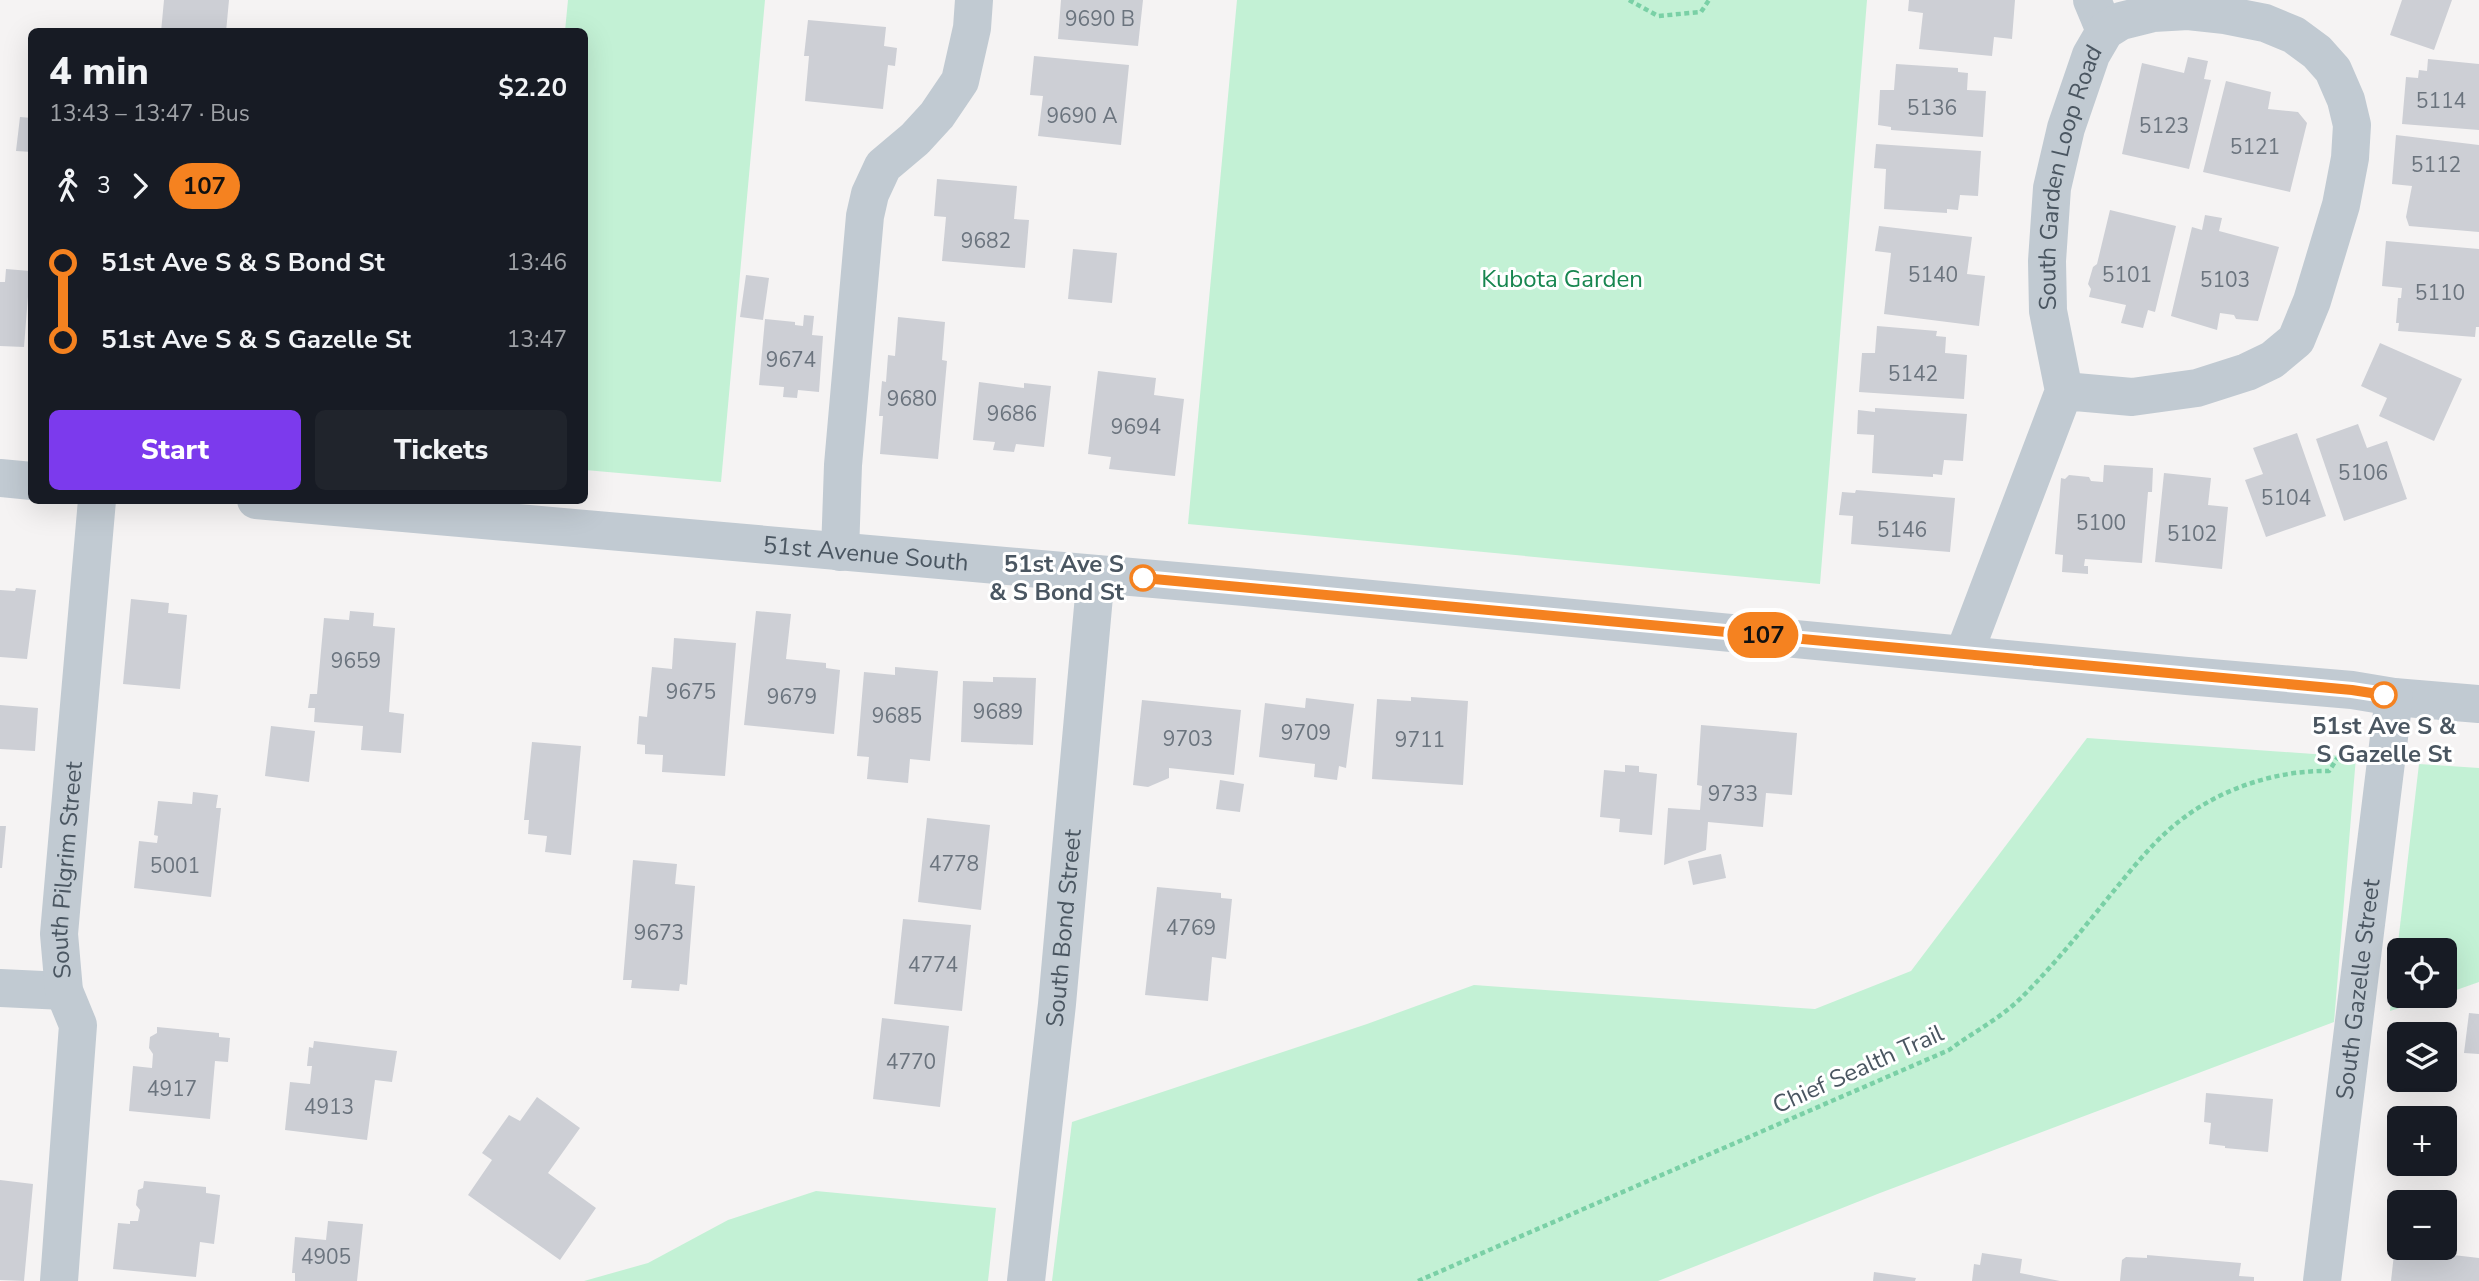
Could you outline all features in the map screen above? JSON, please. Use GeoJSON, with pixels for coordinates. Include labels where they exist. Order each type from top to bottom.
{"type":"FeatureCollection","features":[{"type":"Feature","properties":{"kind":"street"},"geometry":{"type":"LineString","coordinates":[[840,552],[843,465],[865,216],[870,194],[883,166],[915,139],[937,115],[960,81],[972,28],[974,0]]}},
{"type":"Feature","properties":{"kind":"street","name":"South Garden Loop Road"},"geometry":{"type":"LineString","coordinates":[[2188,10],[2265,23],[2287,31],[2317,52],[2333,70],[2346,100],[2352,125],[2350,158],[2341,205],[2312,300],[2296,340],[2272,360],[2247,372],[2197,388],[2132,397],[2064,391],[2048,311],[2052,188],[2078,89],[2091,55],[2099,16],[2121,21],[2142,15],[2188,10]]}},
{"type":"Feature","properties":{"kind":"street"},"geometry":{"type":"LineString","coordinates":[[1965,654],[2064,391]]}},
{"type":"Feature","properties":{"kind":"street"},"geometry":{"type":"LineString","coordinates":[[0,478],[28,481]]}},
{"type":"Feature","properties":{"kind":"street","name":"South Pilgrim Street"},"geometry":{"type":"LineString","coordinates":[[59,1281],[78,1025],[65,991],[59,934],[97,504]]}},
{"type":"Feature","properties":{"kind":"street","name":"51st Avenue South"},"geometry":{"type":"LineString","coordinates":[[301,504],[1097,574],[2479,704]]}},
{"type":"Feature","properties":{"kind":"street","name":"South Bond Street"},"geometry":{"type":"LineString","coordinates":[[1026,1281],[1062,954],[1097,574]]}},
{"type":"Feature","properties":{"kind":"street","name":"South Gazelle Street"},"geometry":{"type":"LineString","coordinates":[[2322,1281],[2394,696]]}},
{"type":"Feature","properties":{"kind":"street"},"geometry":{"type":"LineString","coordinates":[[0,988],[65,991]]}},
{"type":"Feature","properties":{"kind":"path"},"geometry":{"type":"LineString","coordinates":[[1629,0],[1658,16],[1702,12],[1709,0]]}},
{"type":"Feature","properties":{"kind":"path","name":"Chief Sealth Trail"},"geometry":{"type":"LineString","coordinates":[[1418,1281],[1949,1050],[2019,1000],[2060,956],[2141,858],[2177,822],[2215,798],[2269,777],[2300,770],[2329,771],[2349,741]]}},
{"type":"Feature","properties":{"kind":"green space"},"geometry":{"type":"Polygon","coordinates":[[[568,0],[765,0],[721,482],[588,470],[588,28],[565,28],[568,0]]]}},
{"type":"Feature","properties":{"kind":"green space","name":"Kubota Garden"},"geometry":{"type":"Polygon","coordinates":[[[1237,0],[1867,0],[1820,584],[1188,524],[1237,0]]]}},
{"type":"Feature","properties":{"kind":"green space"},"geometry":{"type":"Polygon","coordinates":[[[2087,738],[2356,757],[2334,1022],[1880,1193],[1658,1281],[1052,1281],[1072,1122],[1367,1024],[1474,985],[1815,1009],[1911,971],[2087,738]]]}},
{"type":"Feature","properties":{"kind":"green space"},"geometry":{"type":"Polygon","coordinates":[[[2419,764],[2479,768],[2479,982],[2457,990],[2457,938],[2399,938],[2419,764]]]}},
{"type":"Feature","properties":{"kind":"green space"},"geometry":{"type":"Polygon","coordinates":[[[816,1191],[996,1208],[988,1281],[584,1281],[648,1263],[728,1220],[816,1191]]]}},
{"type":"Feature","properties":{"kind":"building"},"geometry":{"type":"Polygon","coordinates":[[[164,0],[229,0],[226,28],[161,28],[164,0]]]}},
{"type":"Feature","properties":{"kind":"building"},"geometry":{"type":"Polygon","coordinates":[[[1061,0],[1143,0],[1138,46],[1058,39],[1061,0]]]}},
{"type":"Feature","properties":{"kind":"building"},"geometry":{"type":"Polygon","coordinates":[[[1909,0],[2015,0],[2012,39],[1994,37],[1992,56],[1919,49],[1923,13],[1908,11],[1909,0]]]}},
{"type":"Feature","properties":{"kind":"building"},"geometry":{"type":"Polygon","coordinates":[[[2402,0],[2452,0],[2434,50],[2390,35],[2402,0]]]}},
{"type":"Feature","properties":{"kind":"building"},"geometry":{"type":"Polygon","coordinates":[[[808,20],[886,27],[884,46],[897,48],[895,66],[888,65],[883,109],[805,101],[809,56],[804,56],[808,20]]]}},
{"type":"Feature","properties":{"kind":"building"},"geometry":{"type":"Polygon","coordinates":[[[1034,56],[1129,65],[1121,145],[1038,136],[1043,96],[1030,95],[1034,56]]]}},
{"type":"Feature","properties":{"kind":"building"},"geometry":{"type":"Polygon","coordinates":[[[2188,57],[2208,61],[2204,79],[2211,80],[2189,169],[2122,154],[2142,63],[2184,73],[2188,57]]]}},
{"type":"Feature","properties":{"kind":"building"},"geometry":{"type":"Polygon","coordinates":[[[2428,59],[2479,64],[2479,130],[2402,124],[2406,77],[2418,78],[2419,70],[2427,71],[2428,59]]]}},
{"type":"Feature","properties":{"kind":"building"},"geometry":{"type":"Polygon","coordinates":[[[1896,64],[1958,68],[1958,72],[1968,73],[1967,90],[1986,91],[1983,137],[1891,130],[1891,127],[1878,125],[1880,90],[1894,90],[1896,64]]]}},
{"type":"Feature","properties":{"kind":"building"},"geometry":{"type":"Polygon","coordinates":[[[2226,81],[2271,92],[2268,109],[2298,112],[2307,123],[2290,192],[2203,172],[2226,81]]]}},
{"type":"Feature","properties":{"kind":"building"},"geometry":{"type":"Polygon","coordinates":[[[20,117],[28,118],[28,152],[16,151],[20,117]]]}},
{"type":"Feature","properties":{"kind":"building"},"geometry":{"type":"Polygon","coordinates":[[[2396,135],[2479,145],[2479,232],[2409,226],[2406,217],[2412,186],[2392,184],[2396,135]]]}},
{"type":"Feature","properties":{"kind":"building"},"geometry":{"type":"Polygon","coordinates":[[[1876,144],[1981,151],[1978,196],[1960,195],[1958,210],[1947,209],[1947,213],[1884,209],[1886,169],[1874,168],[1876,144]]]}},
{"type":"Feature","properties":{"kind":"building"},"geometry":{"type":"Polygon","coordinates":[[[937,179],[1017,186],[1014,219],[1029,220],[1025,268],[942,261],[946,217],[934,216],[937,179]]]}},
{"type":"Feature","properties":{"kind":"building"},"geometry":{"type":"Polygon","coordinates":[[[2110,210],[2176,226],[2155,312],[2148,310],[2143,328],[2121,323],[2126,305],[2089,297],[2091,289],[2088,284],[2093,267],[2097,264],[2110,210]]]}},
{"type":"Feature","properties":{"kind":"building"},"geometry":{"type":"Polygon","coordinates":[[[2205,215],[2222,218],[2219,231],[2279,247],[2258,321],[2236,319],[2234,315],[2220,313],[2217,330],[2171,316],[2192,227],[2202,230],[2205,215]]]}},
{"type":"Feature","properties":{"kind":"building"},"geometry":{"type":"Polygon","coordinates":[[[1879,226],[1972,237],[1967,274],[1985,276],[1979,326],[1884,314],[1891,253],[1875,251],[1879,226]]]}},
{"type":"Feature","properties":{"kind":"building"},"geometry":{"type":"Polygon","coordinates":[[[2386,241],[2479,249],[2479,327],[2476,327],[2475,337],[2398,331],[2398,298],[2401,298],[2402,288],[2382,286],[2386,241]]]}},
{"type":"Feature","properties":{"kind":"building"},"geometry":{"type":"Polygon","coordinates":[[[1073,249],[1117,253],[1112,303],[1068,299],[1073,249]]]}},
{"type":"Feature","properties":{"kind":"building"},"geometry":{"type":"Polygon","coordinates":[[[6,269],[28,271],[24,347],[0,346],[0,282],[5,282],[6,269]]]}},
{"type":"Feature","properties":{"kind":"building"},"geometry":{"type":"Polygon","coordinates":[[[746,275],[769,278],[763,320],[740,317],[746,275]]]}},
{"type":"Feature","properties":{"kind":"building"},"geometry":{"type":"Polygon","coordinates":[[[804,315],[814,316],[812,335],[823,336],[819,392],[798,390],[797,398],[783,397],[784,387],[759,385],[765,319],[795,322],[795,325],[803,326],[804,315]]]}},
{"type":"Feature","properties":{"kind":"building"},"geometry":{"type":"Polygon","coordinates":[[[898,317],[945,322],[942,360],[947,361],[938,459],[880,454],[882,381],[886,382],[888,355],[895,356],[898,317]]]}},
{"type":"Feature","properties":{"kind":"building"},"geometry":{"type":"Polygon","coordinates":[[[1877,326],[1937,331],[1936,336],[1946,337],[1945,353],[1967,355],[1964,399],[1859,392],[1862,353],[1875,353],[1877,326]]]}},
{"type":"Feature","properties":{"kind":"building"},"geometry":{"type":"Polygon","coordinates":[[[2380,343],[2462,379],[2434,441],[2379,416],[2387,398],[2361,386],[2380,343]]]}},
{"type":"Feature","properties":{"kind":"building"},"geometry":{"type":"Polygon","coordinates":[[[1098,371],[1156,378],[1154,395],[1184,399],[1175,476],[1109,469],[1111,457],[1088,454],[1098,371]]]}},
{"type":"Feature","properties":{"kind":"building"},"geometry":{"type":"Polygon","coordinates":[[[979,382],[1024,388],[1024,383],[1051,386],[1044,447],[1016,444],[1014,452],[993,450],[995,442],[973,440],[979,382]]]}},
{"type":"Feature","properties":{"kind":"building"},"geometry":{"type":"Polygon","coordinates":[[[1875,408],[1967,414],[1963,461],[1944,460],[1942,475],[1933,474],[1933,477],[1872,473],[1874,435],[1857,434],[1858,410],[1875,412],[1875,408]]]}},
{"type":"Feature","properties":{"kind":"building"},"geometry":{"type":"Polygon","coordinates":[[[2358,424],[2367,448],[2387,441],[2407,499],[2344,521],[2316,439],[2358,424]]]}},
{"type":"Feature","properties":{"kind":"building"},"geometry":{"type":"Polygon","coordinates":[[[2297,433],[2326,516],[2266,537],[2245,480],[2263,474],[2253,448],[2297,433]]]}},
{"type":"Feature","properties":{"kind":"building"},"geometry":{"type":"Polygon","coordinates":[[[2104,465],[2153,468],[2152,492],[2148,492],[2142,563],[2085,559],[2084,566],[2088,566],[2088,574],[2062,572],[2063,555],[2055,554],[2061,478],[2065,479],[2069,475],[2103,482],[2104,465]]]}},
{"type":"Feature","properties":{"kind":"building"},"geometry":{"type":"Polygon","coordinates":[[[2164,473],[2211,478],[2208,505],[2228,507],[2222,569],[2155,562],[2164,473]]]}},
{"type":"Feature","properties":{"kind":"building"},"geometry":{"type":"Polygon","coordinates":[[[1856,490],[1955,498],[1950,552],[1851,544],[1853,516],[1839,515],[1842,492],[1855,493],[1856,490]]]}},
{"type":"Feature","properties":{"kind":"building"},"geometry":{"type":"Polygon","coordinates":[[[16,588],[36,590],[27,659],[0,657],[0,590],[15,591],[16,588]]]}},
{"type":"Feature","properties":{"kind":"building"},"geometry":{"type":"Polygon","coordinates":[[[131,599],[169,603],[168,613],[187,615],[180,689],[123,684],[131,599]]]}},
{"type":"Feature","properties":{"kind":"building"},"geometry":{"type":"Polygon","coordinates":[[[350,611],[374,613],[373,626],[395,628],[389,712],[404,714],[401,753],[361,750],[363,726],[314,722],[315,708],[308,708],[310,694],[317,694],[324,618],[349,620],[350,611]]]}},
{"type":"Feature","properties":{"kind":"building"},"geometry":{"type":"Polygon","coordinates":[[[756,611],[791,614],[786,659],[826,663],[826,668],[840,670],[834,734],[744,725],[756,611]]]}},
{"type":"Feature","properties":{"kind":"building"},"geometry":{"type":"Polygon","coordinates":[[[674,638],[736,643],[725,776],[662,772],[663,755],[645,754],[645,745],[637,744],[639,716],[647,717],[652,667],[672,669],[674,638]]]}},
{"type":"Feature","properties":{"kind":"building"},"geometry":{"type":"Polygon","coordinates":[[[895,667],[938,671],[930,761],[910,759],[908,783],[867,779],[869,757],[857,756],[864,672],[895,675],[895,667]]]}},
{"type":"Feature","properties":{"kind":"building"},"geometry":{"type":"Polygon","coordinates":[[[993,677],[1036,678],[1033,745],[961,742],[963,681],[993,682],[993,677]]]}},
{"type":"Feature","properties":{"kind":"building"},"geometry":{"type":"Polygon","coordinates":[[[1411,697],[1468,701],[1463,785],[1372,779],[1377,699],[1411,701],[1411,697]]]}},
{"type":"Feature","properties":{"kind":"building"},"geometry":{"type":"Polygon","coordinates":[[[1306,698],[1354,704],[1346,768],[1339,766],[1337,780],[1314,777],[1315,764],[1259,757],[1265,703],[1305,708],[1306,698]]]}},
{"type":"Feature","properties":{"kind":"building"},"geometry":{"type":"Polygon","coordinates":[[[1142,700],[1241,710],[1234,775],[1169,768],[1169,778],[1148,787],[1133,785],[1142,700]]]}},
{"type":"Feature","properties":{"kind":"building"},"geometry":{"type":"Polygon","coordinates":[[[0,705],[38,708],[35,751],[0,749],[0,705]]]}},
{"type":"Feature","properties":{"kind":"building"},"geometry":{"type":"Polygon","coordinates":[[[1701,725],[1797,733],[1792,795],[1766,793],[1763,827],[1708,822],[1706,850],[1664,865],[1668,808],[1700,810],[1702,786],[1697,785],[1701,725]]]}},
{"type":"Feature","properties":{"kind":"building"},"geometry":{"type":"Polygon","coordinates":[[[271,726],[315,731],[309,782],[265,776],[271,726]]]}},
{"type":"Feature","properties":{"kind":"building"},"geometry":{"type":"Polygon","coordinates":[[[532,742],[581,746],[571,855],[545,852],[547,836],[528,834],[529,820],[524,820],[532,742]]]}},
{"type":"Feature","properties":{"kind":"building"},"geometry":{"type":"Polygon","coordinates":[[[1625,765],[1639,766],[1639,772],[1657,774],[1652,835],[1619,832],[1620,819],[1600,817],[1604,770],[1625,772],[1625,765]]]}},
{"type":"Feature","properties":{"kind":"building"},"geometry":{"type":"Polygon","coordinates":[[[1220,780],[1244,784],[1240,812],[1216,809],[1220,780]]]}},
{"type":"Feature","properties":{"kind":"building"},"geometry":{"type":"Polygon","coordinates":[[[193,792],[218,795],[216,808],[221,808],[211,897],[134,888],[139,841],[157,843],[158,836],[154,835],[158,801],[192,804],[193,792]]]}},
{"type":"Feature","properties":{"kind":"building"},"geometry":{"type":"Polygon","coordinates":[[[927,818],[990,825],[981,910],[918,902],[927,818]]]}},
{"type":"Feature","properties":{"kind":"building"},"geometry":{"type":"Polygon","coordinates":[[[0,826],[6,826],[2,868],[0,868],[0,826]]]}},
{"type":"Feature","properties":{"kind":"building"},"geometry":{"type":"Polygon","coordinates":[[[1721,854],[1726,878],[1693,885],[1688,861],[1721,854]]]}},
{"type":"Feature","properties":{"kind":"building"},"geometry":{"type":"Polygon","coordinates":[[[633,860],[677,864],[675,884],[695,886],[687,985],[680,984],[679,991],[631,988],[632,980],[623,980],[633,860]]]}},
{"type":"Feature","properties":{"kind":"building"},"geometry":{"type":"Polygon","coordinates":[[[1157,887],[1221,893],[1221,898],[1232,899],[1226,959],[1212,957],[1208,1001],[1145,995],[1157,887]]]}},
{"type":"Feature","properties":{"kind":"building"},"geometry":{"type":"Polygon","coordinates":[[[903,919],[971,925],[962,1011],[894,1004],[903,919]]]}},
{"type":"Feature","properties":{"kind":"building"},"geometry":{"type":"Polygon","coordinates":[[[2469,1013],[2479,1014],[2479,1054],[2464,1053],[2469,1013]]]}},
{"type":"Feature","properties":{"kind":"building"},"geometry":{"type":"Polygon","coordinates":[[[882,1018],[949,1026],[940,1107],[873,1099],[882,1018]]]}},
{"type":"Feature","properties":{"kind":"building"},"geometry":{"type":"Polygon","coordinates":[[[157,1027],[219,1033],[219,1037],[230,1038],[228,1062],[215,1061],[210,1119],[129,1111],[133,1066],[152,1068],[150,1037],[157,1033],[157,1027]]]}},
{"type":"Feature","properties":{"kind":"building"},"geometry":{"type":"Polygon","coordinates":[[[314,1041],[397,1051],[392,1082],[375,1080],[367,1140],[285,1130],[290,1082],[310,1084],[312,1066],[307,1066],[309,1047],[313,1048],[314,1041]]]}},
{"type":"Feature","properties":{"kind":"building"},"geometry":{"type":"Polygon","coordinates":[[[2206,1093],[2273,1099],[2268,1152],[2209,1144],[2211,1123],[2204,1122],[2206,1093]]]}},
{"type":"Feature","properties":{"kind":"building"},"geometry":{"type":"Polygon","coordinates":[[[537,1097],[580,1128],[548,1173],[596,1208],[560,1260],[468,1195],[492,1160],[482,1153],[509,1115],[520,1121],[537,1097]]]}},
{"type":"Feature","properties":{"kind":"building"},"geometry":{"type":"Polygon","coordinates":[[[0,1180],[33,1184],[24,1281],[0,1280],[0,1180]]]}},
{"type":"Feature","properties":{"kind":"building"},"geometry":{"type":"Polygon","coordinates":[[[144,1181],[206,1187],[206,1193],[220,1195],[214,1244],[200,1242],[196,1277],[113,1269],[118,1223],[130,1224],[130,1221],[138,1221],[138,1190],[143,1188],[144,1181]]]}},
{"type":"Feature","properties":{"kind":"building"},"geometry":{"type":"Polygon","coordinates":[[[328,1221],[363,1224],[357,1281],[295,1281],[295,1273],[292,1273],[295,1237],[326,1240],[328,1221]]]}},
{"type":"Feature","properties":{"kind":"building"},"geometry":{"type":"Polygon","coordinates":[[[1982,1253],[2022,1259],[2020,1273],[2060,1281],[1972,1281],[1974,1264],[1980,1265],[1982,1253]]]}},
{"type":"Feature","properties":{"kind":"building"},"geometry":{"type":"Polygon","coordinates":[[[2147,1255],[2241,1263],[2239,1276],[2254,1277],[2254,1281],[2120,1281],[2122,1260],[2126,1257],[2147,1258],[2147,1255]]]}},
{"type":"Feature","properties":{"kind":"building"},"geometry":{"type":"Polygon","coordinates":[[[2457,1255],[2479,1258],[2479,1281],[2391,1281],[2393,1260],[2457,1260],[2457,1255]]]}},
{"type":"Feature","properties":{"kind":"building"},"geometry":{"type":"Polygon","coordinates":[[[1874,1272],[1916,1278],[1915,1281],[1873,1281],[1874,1272]]]}},
{"type":"Feature","properties":{"kind":"bus line","name":"107"},"geometry":{"type":"LineString","coordinates":[[1143,578],[2384,695]]}},
{"type":"Feature","properties":{"kind":"place","name":"51st Ave S & S Bond St"},"geometry":{"type":"Point","coordinates":[1143,578]}},
{"type":"Feature","properties":{"kind":"place","name":"51st Ave S & S Gazelle St"},"geometry":{"type":"Point","coordinates":[2384,695]}}]}
